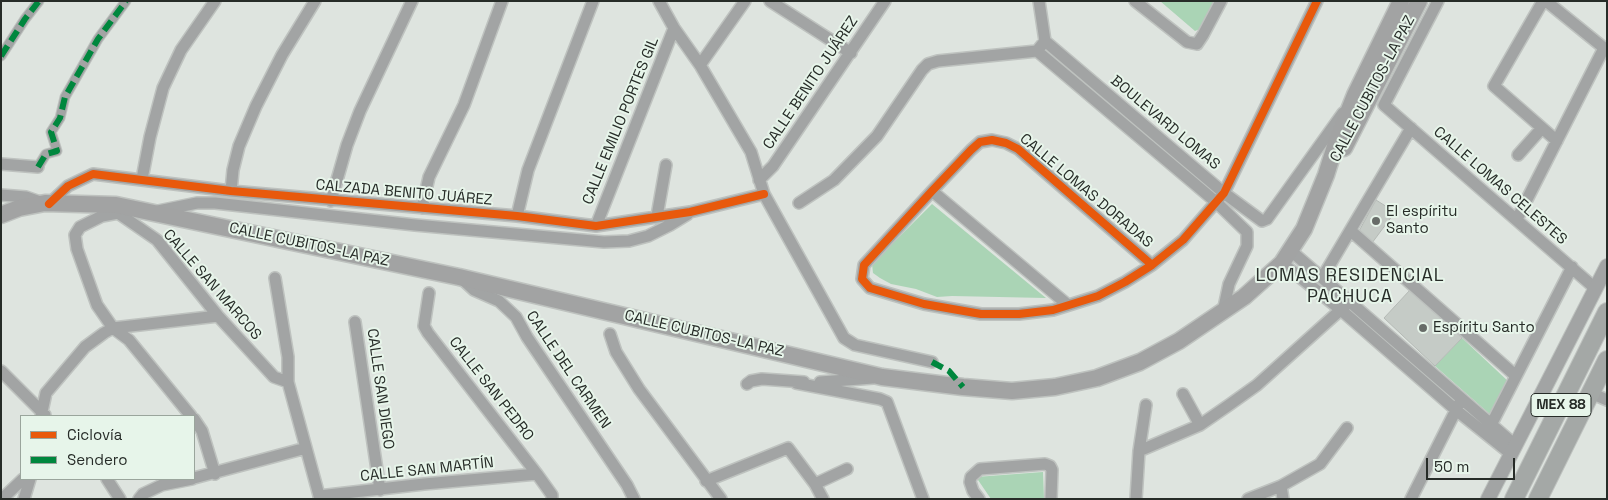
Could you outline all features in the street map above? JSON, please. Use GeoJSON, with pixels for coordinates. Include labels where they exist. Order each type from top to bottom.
{"type":"FeatureCollection","features":[{"type":"Feature","properties":{"kind":"main road","name":"CALLE CUBITOS-LA PAZ"},"geometry":{"type":"LineString","coordinates":[[1,215],[19,208],[47,203],[154,212],[459,277],[882,377],[1012,391],[1055,387],[1097,378],[1140,362],[1179,341],[1244,297],[1286,256],[1304,229],[1355,95],[1401,1]]}},
{"type":"Feature","properties":{"kind":"main road","name":"CALLE CUBITOS-LA PAZ"},"geometry":{"type":"LineString","coordinates":[[1326,175],[1346,145],[1419,1]]}},
{"type":"Feature","properties":{"kind":"main road","name":"MEX 88"},"geometry":{"type":"LineString","coordinates":[[1514,499],[1607,312]]}},
{"type":"Feature","properties":{"kind":"main road","name":"MEX 88"},"geometry":{"type":"LineString","coordinates":[[1538,499],[1599,396],[1607,360]]}},
{"type":"Feature","properties":{"kind":"street"},"geometry":{"type":"LineString","coordinates":[[1,56],[39,1]]}},
{"type":"Feature","properties":{"kind":"street"},"geometry":{"type":"LineString","coordinates":[[1,164],[38,167],[46,154],[57,151],[51,132],[60,118],[65,97],[98,39],[126,1]]}},
{"type":"Feature","properties":{"kind":"street"},"geometry":{"type":"LineString","coordinates":[[142,179],[150,137],[163,88],[181,50],[215,1]]}},
{"type":"Feature","properties":{"kind":"street"},"geometry":{"type":"LineString","coordinates":[[231,191],[233,170],[239,146],[256,106],[282,55],[315,1]]}},
{"type":"Feature","properties":{"kind":"street"},"geometry":{"type":"LineString","coordinates":[[331,201],[347,144],[360,111],[412,1]]}},
{"type":"Feature","properties":{"kind":"street"},"geometry":{"type":"LineString","coordinates":[[422,208],[428,177],[464,105],[502,1]]}},
{"type":"Feature","properties":{"kind":"street"},"geometry":{"type":"LineString","coordinates":[[517,216],[528,170],[593,1]]}},
{"type":"Feature","properties":{"kind":"street"},"geometry":{"type":"LineString","coordinates":[[660,1],[674,28],[700,65],[751,152],[764,194],[844,338],[856,345],[932,362]]}},
{"type":"Feature","properties":{"kind":"street"},"geometry":{"type":"LineString","coordinates":[[700,65],[745,1]]}},
{"type":"Feature","properties":{"kind":"street"},"geometry":{"type":"LineString","coordinates":[[770,1],[850,53]]}},
{"type":"Feature","properties":{"kind":"street","name":"CALLE BENITO JUÁREZ"},"geometry":{"type":"LineString","coordinates":[[759,180],[773,166],[885,1]]}},
{"type":"Feature","properties":{"kind":"street"},"geometry":{"type":"LineString","coordinates":[[799,203],[834,180],[877,136],[928,64],[938,61],[1038,51],[1045,41],[1039,1]]}},
{"type":"Feature","properties":{"kind":"street"},"geometry":{"type":"LineString","coordinates":[[1135,1],[1187,42],[1197,44],[1220,1]]}},
{"type":"Feature","properties":{"kind":"street","name":"CALLE LOMAS DORADAS"},"geometry":{"type":"LineString","coordinates":[[1152,265],[1018,149],[1006,142],[992,140],[980,142],[932,191],[864,265],[862,279],[870,288],[924,304],[980,314],[1019,314],[1053,310],[1098,296],[1152,265],[1183,240],[1224,193],[1316,1]]}},
{"type":"Feature","properties":{"kind":"street","name":"CALLE LOMAS CELESTES"},"geometry":{"type":"LineString","coordinates":[[1438,1],[1384,105],[1596,289]]}},
{"type":"Feature","properties":{"kind":"street"},"geometry":{"type":"LineString","coordinates":[[1542,1],[1494,86],[1557,141]]}},
{"type":"Feature","properties":{"kind":"street"},"geometry":{"type":"LineString","coordinates":[[1517,219],[1604,48],[1546,1]]}},
{"type":"Feature","properties":{"kind":"street","name":"CALLE EMILIO PORTES GIL"},"geometry":{"type":"LineString","coordinates":[[596,226],[674,28]]}},
{"type":"Feature","properties":{"kind":"street","name":"BOULEVARD LOMAS"},"geometry":{"type":"LineString","coordinates":[[1045,41],[1224,193],[1262,221],[1267,219],[1355,95]]}},
{"type":"Feature","properties":{"kind":"street","name":"BOULEVARD LOMAS"},"geometry":{"type":"LineString","coordinates":[[1038,51],[1216,202],[1247,232],[1246,246],[1229,284],[1223,312]]}},
{"type":"Feature","properties":{"kind":"street"},"geometry":{"type":"LineString","coordinates":[[1322,278],[1411,128]]}},
{"type":"Feature","properties":{"kind":"street"},"geometry":{"type":"LineString","coordinates":[[1518,154],[1542,128]]}},
{"type":"Feature","properties":{"kind":"street"},"geometry":{"type":"LineString","coordinates":[[657,216],[666,165]]}},
{"type":"Feature","properties":{"kind":"street","name":"CALZADA BENITO JUÁREZ"},"geometry":{"type":"LineString","coordinates":[[47,203],[68,186],[93,174],[231,191],[517,216],[596,226],[690,212],[764,194]]}},
{"type":"Feature","properties":{"kind":"street"},"geometry":{"type":"LineString","coordinates":[[932,191],[1068,305]]}},
{"type":"Feature","properties":{"kind":"street"},"geometry":{"type":"LineString","coordinates":[[1,195],[26,197],[47,203]]}},
{"type":"Feature","properties":{"kind":"street"},"geometry":{"type":"LineString","coordinates":[[154,212],[197,203],[215,203],[415,225],[604,242],[629,241],[648,236],[690,212]]}},
{"type":"Feature","properties":{"kind":"street"},"geometry":{"type":"LineString","coordinates":[[117,209],[80,227],[75,235],[77,249],[97,305],[113,328],[129,340],[190,415]]}},
{"type":"Feature","properties":{"kind":"street","name":"CALLE SAN MARCOS"},"geometry":{"type":"LineString","coordinates":[[117,209],[157,240],[218,316],[274,377],[288,382]]}},
{"type":"Feature","properties":{"kind":"street"},"geometry":{"type":"LineString","coordinates":[[1351,231],[1516,376]]}},
{"type":"Feature","properties":{"kind":"street"},"geometry":{"type":"LineString","coordinates":[[1286,256],[1322,278],[1345,306],[1456,410],[1513,449]]}},
{"type":"Feature","properties":{"kind":"street"},"geometry":{"type":"LineString","coordinates":[[1286,256],[1345,306],[1462,399],[1491,425],[1513,449]]}},
{"type":"Feature","properties":{"kind":"street"},"geometry":{"type":"LineString","coordinates":[[1488,499],[1607,266]]}},
{"type":"Feature","properties":{"kind":"street"},"geometry":{"type":"LineString","coordinates":[[1491,425],[1572,268]]}},
{"type":"Feature","properties":{"kind":"street","name":"CALLE DEL CARMEN"},"geometry":{"type":"LineString","coordinates":[[459,277],[474,290],[498,301],[516,317],[627,485],[634,499]]}},
{"type":"Feature","properties":{"kind":"street"},"geometry":{"type":"LineString","coordinates":[[275,278],[288,358],[288,382],[320,497]]}},
{"type":"Feature","properties":{"kind":"street","name":"CALLE SAN PEDRO"},"geometry":{"type":"LineString","coordinates":[[429,293],[424,326],[428,333],[537,474],[552,495],[552,499]]}},
{"type":"Feature","properties":{"kind":"street"},"geometry":{"type":"LineString","coordinates":[[1139,451],[1200,425],[1257,385],[1345,306]]}},
{"type":"Feature","properties":{"kind":"street"},"geometry":{"type":"LineString","coordinates":[[43,414],[46,393],[85,347],[104,333],[113,328],[218,316]]}},
{"type":"Feature","properties":{"kind":"street","name":"CALLE SAN DIEGO"},"geometry":{"type":"LineString","coordinates":[[355,322],[380,490]]}},
{"type":"Feature","properties":{"kind":"street"},"geometry":{"type":"LineString","coordinates":[[610,334],[616,352],[639,389],[720,499]]}},
{"type":"Feature","properties":{"kind":"street"},"geometry":{"type":"LineString","coordinates":[[1,371],[43,414]]}},
{"type":"Feature","properties":{"kind":"street"},"geometry":{"type":"LineString","coordinates":[[796,383],[839,382],[882,377]]}},
{"type":"Feature","properties":{"kind":"street"},"geometry":{"type":"LineString","coordinates":[[747,384],[751,381],[762,379],[796,383],[880,399],[887,402],[923,499]]}},
{"type":"Feature","properties":{"kind":"street"},"geometry":{"type":"LineString","coordinates":[[1184,394],[1200,425]]}},
{"type":"Feature","properties":{"kind":"street"},"geometry":{"type":"LineString","coordinates":[[1411,499],[1462,399]]}},
{"type":"Feature","properties":{"kind":"street"},"geometry":{"type":"LineString","coordinates":[[1136,499],[1139,451],[1146,405]]}},
{"type":"Feature","properties":{"kind":"street"},"geometry":{"type":"LineString","coordinates":[[195,421],[202,431],[215,474]]}},
{"type":"Feature","properties":{"kind":"street"},"geometry":{"type":"LineString","coordinates":[[1248,499],[1281,486],[1320,464],[1347,428]]}},
{"type":"Feature","properties":{"kind":"street"},"geometry":{"type":"LineString","coordinates":[[195,479],[306,448]]}},
{"type":"Feature","properties":{"kind":"street"},"geometry":{"type":"LineString","coordinates":[[706,480],[788,448],[815,484],[823,499]]}},
{"type":"Feature","properties":{"kind":"street"},"geometry":{"type":"LineString","coordinates":[[979,499],[973,491],[970,482],[971,477],[980,469],[1045,464],[1050,466],[1052,470],[1051,499]]}},
{"type":"Feature","properties":{"kind":"street"},"geometry":{"type":"LineString","coordinates":[[815,484],[847,469]]}},
{"type":"Feature","properties":{"kind":"street","name":"CALLE SAN MARTÍN"},"geometry":{"type":"LineString","coordinates":[[320,497],[424,484],[537,474]]}},
{"type":"Feature","properties":{"kind":"street"},"geometry":{"type":"LineString","coordinates":[[2,499],[22,480]]}},
{"type":"Feature","properties":{"kind":"street"},"geometry":{"type":"LineString","coordinates":[[24,499],[30,480]]}},
{"type":"Feature","properties":{"kind":"street"},"geometry":{"type":"LineString","coordinates":[[108,480],[120,499]]}},
{"type":"Feature","properties":{"kind":"street"},"geometry":{"type":"LineString","coordinates":[[139,499],[143,494],[162,486],[189,480]]}},
{"type":"Feature","properties":{"kind":"street"},"geometry":{"type":"LineString","coordinates":[[1281,486],[1283,499]]}},
{"type":"Feature","properties":{"kind":"green space"},"geometry":{"type":"Polygon","coordinates":[[[1160,1],[1214,1],[1200,29],[1195,31],[1160,1]]]}},
{"type":"Feature","properties":{"kind":"green space"},"geometry":{"type":"Polygon","coordinates":[[[932,204],[1046,298],[937,297],[916,289],[891,284],[873,273],[872,264],[932,204]]]}},
{"type":"Feature","properties":{"kind":"green space"},"geometry":{"type":"Polygon","coordinates":[[[1462,338],[1510,383],[1492,416],[1435,366],[1462,338]]]}},
{"type":"Feature","properties":{"kind":"green space"},"geometry":{"type":"Polygon","coordinates":[[[1043,472],[1044,499],[991,499],[976,477],[1043,472]]]}},
{"type":"Feature","properties":{"kind":"building","name":"El espíritu Santo"},"geometry":{"type":"Polygon","coordinates":[[[1376,200],[1395,212],[1372,243],[1359,231],[1376,200]]]}},
{"type":"Feature","properties":{"kind":"building","name":"Espíritu Santo"},"geometry":{"type":"Polygon","coordinates":[[[1410,290],[1462,338],[1435,366],[1384,318],[1410,290]]]}},
{"type":"Feature","properties":{"kind":"marked path"},"geometry":{"type":"LineString","coordinates":[[1,56],[39,1]]}},
{"type":"Feature","properties":{"kind":"marked path"},"geometry":{"type":"LineString","coordinates":[[38,167],[46,154],[57,151],[51,132],[60,118],[65,97],[98,39],[126,1]]}},
{"type":"Feature","properties":{"kind":"marked path"},"geometry":{"type":"LineString","coordinates":[[932,362],[949,371],[963,387]]}},
{"type":"Feature","properties":{"kind":"cycle path"},"geometry":{"type":"LineString","coordinates":[[1152,265],[1018,149],[1006,143],[992,140],[980,142],[932,191],[864,265],[862,279],[870,288],[924,304],[981,314],[1019,314],[1053,310],[1098,296],[1125,282],[1152,265],[1183,240],[1224,193],[1317,1]]}},
{"type":"Feature","properties":{"kind":"cycle path"},"geometry":{"type":"LineString","coordinates":[[49,204],[68,186],[93,174],[231,191],[517,216],[596,226],[690,212],[764,194]]}},
{"type":"Feature","properties":{"kind":"place","name":"El espíritu Santo"},"geometry":{"type":"Point","coordinates":[1376,221]}},
{"type":"Feature","properties":{"kind":"place","name":"Espíritu Santo"},"geometry":{"type":"Point","coordinates":[1423,328]}},
{"type":"Feature","properties":{"kind":"district","name":"LOMAS RESIDENCIAL PACHUCA"},"geometry":{"type":"Point","coordinates":[1350,286]}}]}
